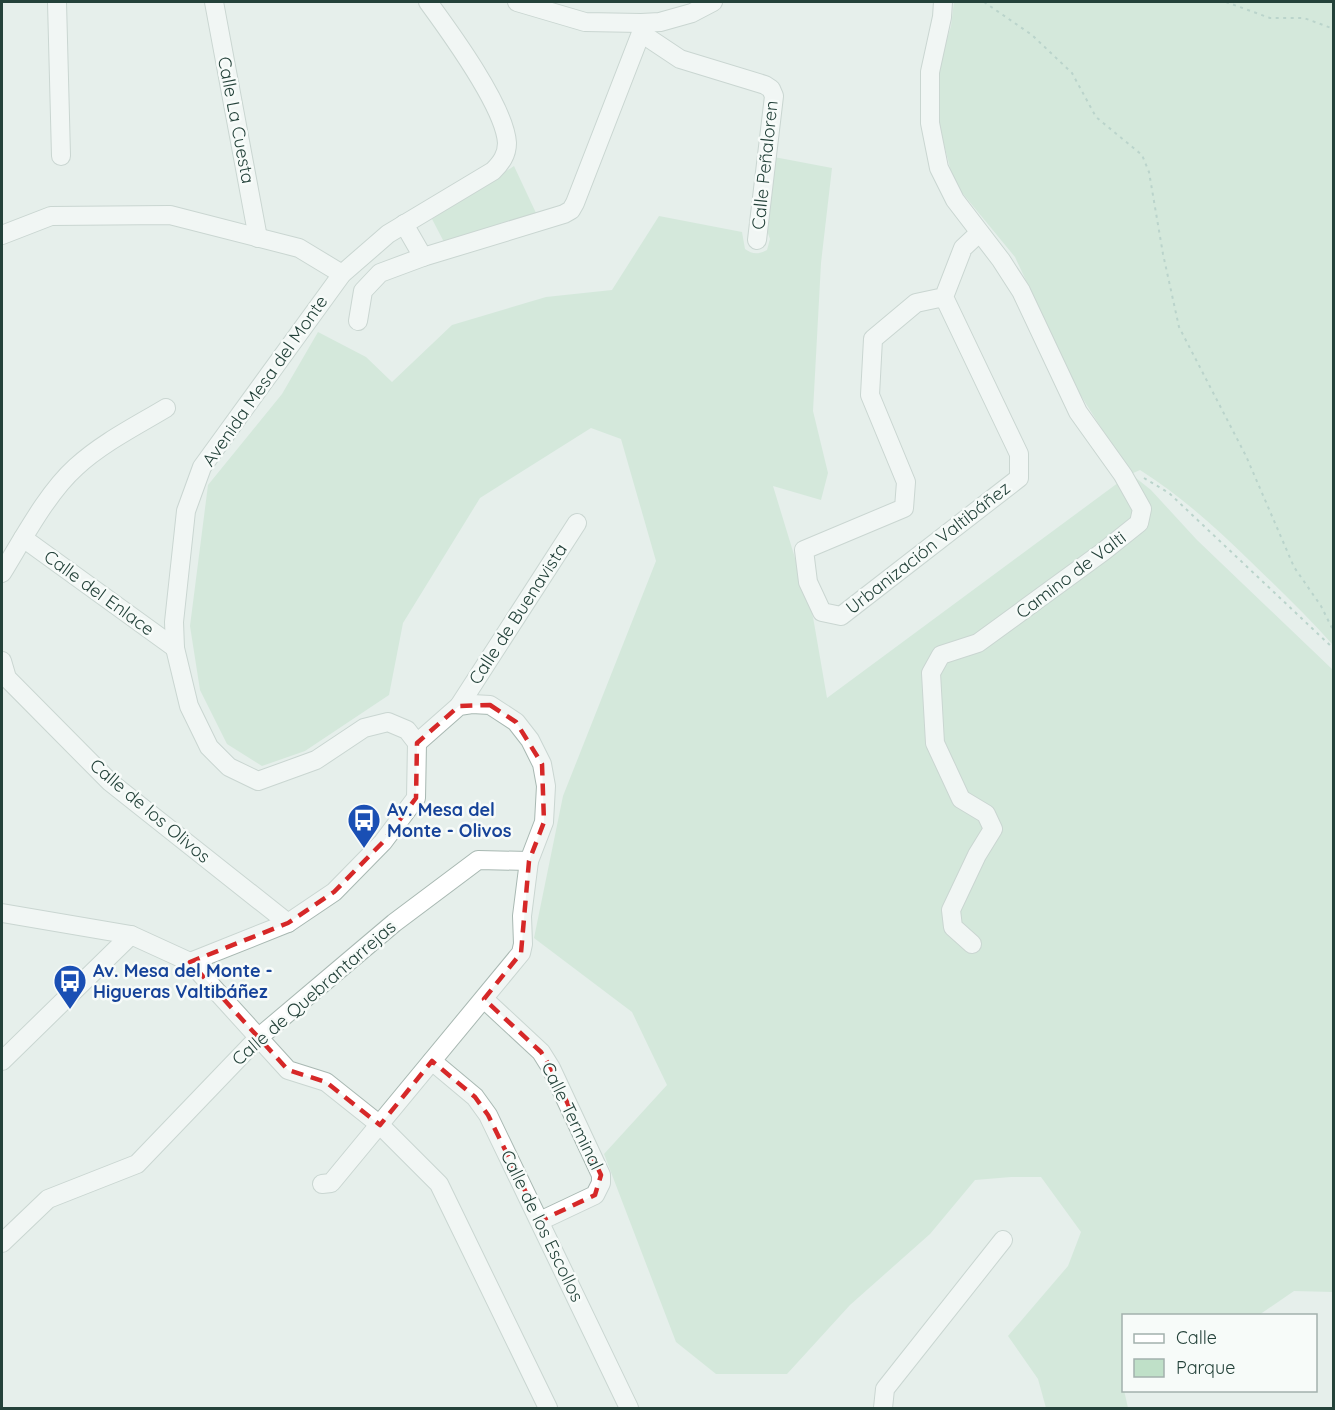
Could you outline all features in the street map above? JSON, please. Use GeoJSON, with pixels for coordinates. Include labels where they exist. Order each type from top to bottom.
{"type":"FeatureCollection","features":[{"type":"Feature","properties":{"kind":"street"},"geometry":{"type":"LineString","coordinates":[[57,2],[61,156]]}},
{"type":"Feature","properties":{"kind":"street","name":"Calle La Cuesta"},"geometry":{"type":"LineString","coordinates":[[214,2],[258,238]]}},
{"type":"Feature","properties":{"kind":"street","name":"Avenida Mesa del Monte"},"geometry":{"type":"LineString","coordinates":[[417,743],[408,730],[388,722],[363,728],[316,760],[258,781],[229,767],[209,747],[189,706],[175,648],[174,622],[186,511],[202,467],[342,274],[388,234],[493,171],[505,155],[507,144],[501,116],[459,45],[428,2]]}},
{"type":"Feature","properties":{"kind":"street"},"geometry":{"type":"LineString","coordinates":[[518,2],[585,22],[641,28],[693,13],[713,2]]}},
{"type":"Feature","properties":{"kind":"street","name":"Camino de Valti"},"geometry":{"type":"LineString","coordinates":[[943,2],[942,18],[930,72],[930,123],[939,168],[955,200],[1021,291],[1078,412],[1122,475],[1142,509],[1139,523],[1104,551],[978,643],[941,655],[931,673],[935,743],[961,799],[987,814],[993,829],[977,855],[951,910],[953,927],[972,944]]}},
{"type":"Feature","properties":{"kind":"street"},"geometry":{"type":"LineString","coordinates":[[358,321],[363,291],[380,273],[571,210],[641,28]]}},
{"type":"Feature","properties":{"kind":"street","name":"Calle Peñaloren"},"geometry":{"type":"LineString","coordinates":[[641,28],[680,59],[765,85],[771,89],[774,96],[757,240]]}},
{"type":"Feature","properties":{"kind":"street"},"geometry":{"type":"LineString","coordinates":[[2,235],[51,216],[170,215],[299,248],[342,274]]}},
{"type":"Feature","properties":{"kind":"street"},"geometry":{"type":"LineString","coordinates":[[404,224],[423,257]]}},
{"type":"Feature","properties":{"kind":"street"},"geometry":{"type":"LineString","coordinates":[[944,297],[963,248],[979,233]]}},
{"type":"Feature","properties":{"kind":"street","name":"Urbanización Valtibáñez"},"geometry":{"type":"LineString","coordinates":[[944,297],[1019,454],[1019,478],[841,616],[822,612],[808,582],[804,550],[904,508],[906,482],[870,395],[873,339],[916,303],[944,297]]}},
{"type":"Feature","properties":{"kind":"street"},"geometry":{"type":"LineString","coordinates":[[2,573],[44,505],[75,467],[166,408]]}},
{"type":"Feature","properties":{"kind":"street","name":"Calle de Buenavista"},"geometry":{"type":"LineString","coordinates":[[417,743],[459,706],[577,523]]}},
{"type":"Feature","properties":{"kind":"street","name":"Calle del Enlace"},"geometry":{"type":"LineString","coordinates":[[24,538],[175,648]]}},
{"type":"Feature","properties":{"kind":"street","name":"Calle de los Olivos"},"geometry":{"type":"LineString","coordinates":[[3,674],[110,782],[288,923]]}},
{"type":"Feature","properties":{"kind":"street"},"geometry":{"type":"LineString","coordinates":[[322,1184],[332,1183],[521,953],[522,916],[530,861],[544,822],[546,786],[542,764],[530,740],[516,722],[490,705],[459,706]]}},
{"type":"Feature","properties":{"kind":"street"},"geometry":{"type":"LineString","coordinates":[[190,962],[288,923],[334,892],[384,842],[416,798],[417,743]]}},
{"type":"Feature","properties":{"kind":"street","name":"Calle de Quebrantarrejas"},"geometry":{"type":"LineString","coordinates":[[2,1243],[48,1199],[137,1164],[258,1038],[394,923],[478,860],[530,861]]}},
{"type":"Feature","properties":{"kind":"street"},"geometry":{"type":"LineString","coordinates":[[2,913],[131,935],[190,962],[288,1070],[326,1082],[380,1125],[440,1184],[548,1408]]}},
{"type":"Feature","properties":{"kind":"street"},"geometry":{"type":"LineString","coordinates":[[2,1061],[131,935]]}},
{"type":"Feature","properties":{"kind":"street","name":"Calle Terminal"},"geometry":{"type":"LineString","coordinates":[[484,999],[541,1052],[551,1068],[601,1175],[602,1183],[595,1195],[540,1221]]}},
{"type":"Feature","properties":{"kind":"street","name":"Calle de los Escollos"},"geometry":{"type":"LineString","coordinates":[[432,1061],[475,1096],[488,1115],[629,1408]]}},
{"type":"Feature","properties":{"kind":"street"},"geometry":{"type":"LineString","coordinates":[[883,1408],[885,1389],[1003,1240]]}},
{"type":"Feature","properties":{"kind":"path"},"geometry":{"type":"LineString","coordinates":[[984,2],[1032,35],[1072,73],[1096,117],[1142,156],[1149,172],[1163,254],[1179,327],[1246,456],[1294,567],[1321,606],[1334,632]]}},
{"type":"Feature","properties":{"kind":"path"},"geometry":{"type":"LineString","coordinates":[[1226,2],[1270,18],[1304,18],[1334,29]]}},
{"type":"Feature","properties":{"kind":"path"},"geometry":{"type":"LineString","coordinates":[[1122,475],[1141,476],[1169,493],[1334,649]]}},
{"type":"Feature","properties":{"kind":"highlighted area"},"geometry":{"type":"Polygon","coordinates":[[[490,705],[516,722],[542,764],[544,822],[529,861],[521,953],[484,999],[541,1052],[551,1068],[601,1175],[595,1195],[540,1221],[488,1115],[475,1097],[432,1061],[380,1125],[326,1082],[288,1070],[190,962],[288,923],[334,892],[383,842],[416,798],[417,743],[459,706],[490,705]]]}},
{"type":"Feature","properties":{"kind":"green space"},"geometry":{"type":"Polygon","coordinates":[[[954,2],[1333,2],[1333,645],[1271,581],[1197,512],[1140,470],[1131,474],[1151,490],[1197,540],[1333,670],[1333,1292],[1294,1291],[1260,1314],[1122,1314],[1122,1392],[1124,1392],[1128,1408],[1046,1408],[1038,1379],[1008,1336],[1068,1266],[1081,1232],[1041,1177],[975,1180],[930,1234],[850,1305],[787,1374],[716,1374],[676,1342],[604,1154],[667,1085],[632,1012],[534,938],[563,796],[656,561],[621,439],[591,428],[480,498],[403,623],[389,695],[305,751],[262,766],[227,744],[200,690],[190,626],[208,485],[282,394],[318,332],[366,357],[392,382],[452,325],[546,297],[612,290],[659,216],[742,232],[745,249],[755,253],[764,252],[767,250],[770,239],[766,228],[774,157],[832,168],[821,263],[813,411],[828,473],[821,500],[773,486],[813,617],[827,698],[1130,474],[1078,391],[1015,257],[954,183],[940,129],[938,68],[951,26],[954,2]]]}},
{"type":"Feature","properties":{"kind":"green space"},"geometry":{"type":"Polygon","coordinates":[[[514,166],[536,213],[444,242],[432,219],[514,166]]]}},
{"type":"Feature","properties":{"kind":"place","name":"Av. Mesa del Monte - Olivos"},"geometry":{"type":"Point","coordinates":[364,849]}},
{"type":"Feature","properties":{"kind":"place","name":"Av. Mesa del Monte - Higueras Valtibáñez"},"geometry":{"type":"Point","coordinates":[70,1010]}}]}
